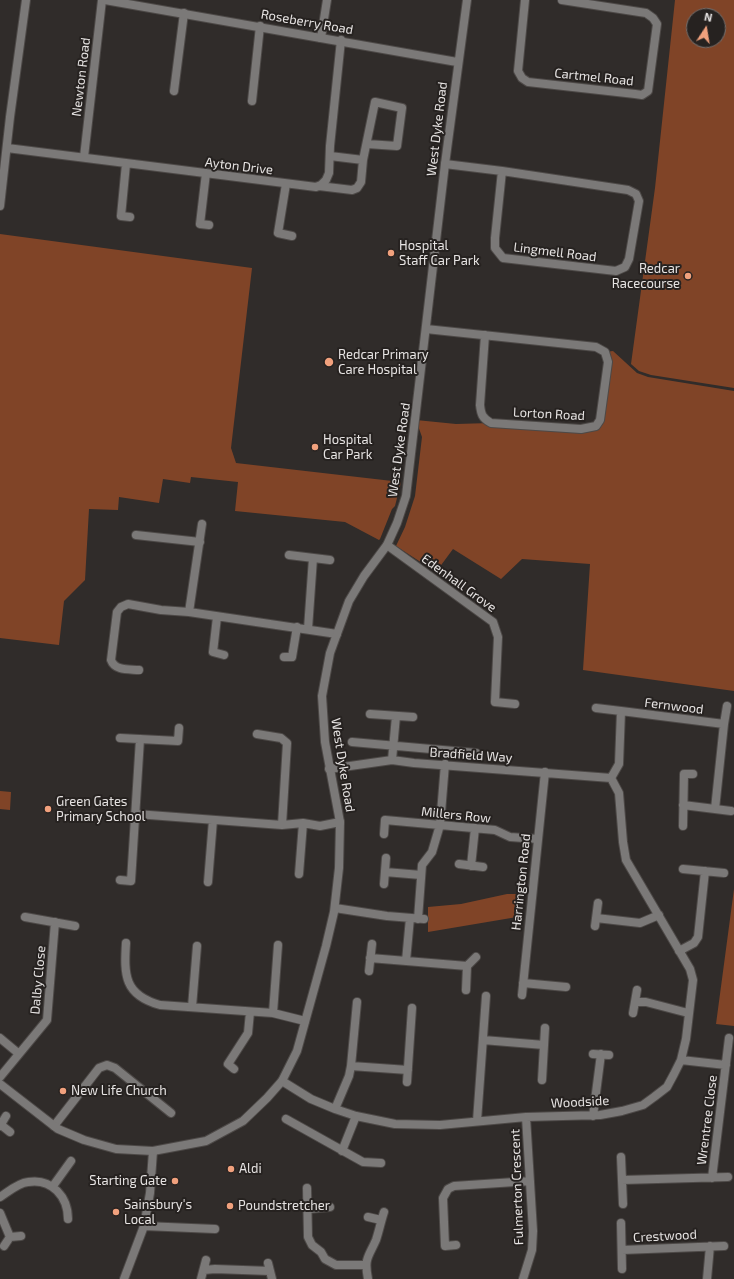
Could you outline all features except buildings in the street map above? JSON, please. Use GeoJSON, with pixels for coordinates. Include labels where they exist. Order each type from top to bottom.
{"type":"FeatureCollection","features":[{"type":"Feature","properties":{"kind":"street"},"geometry":{"type":"LineString","coordinates":[[0,206],[26,0]]}},
{"type":"Feature","properties":{"kind":"street","name":"Roseberry Road"},"geometry":{"type":"LineString","coordinates":[[103,0],[145,3],[184,13],[457,62]]}},
{"type":"Feature","properties":{"kind":"street","name":"Newton Road"},"geometry":{"type":"LineString","coordinates":[[84,157],[103,0]]}},
{"type":"Feature","properties":{"kind":"street"},"geometry":{"type":"LineString","coordinates":[[322,38],[327,0]]}},
{"type":"Feature","properties":{"kind":"street","name":"West Dyke Road"},"geometry":{"type":"LineString","coordinates":[[0,1084],[54,1126],[84,1140],[116,1149],[153,1151],[206,1141],[243,1120],[267,1098],[282,1081],[297,1051],[335,908],[339,868],[340,822],[325,742],[322,696],[330,653],[349,601],[364,576],[387,545],[397,523],[406,496],[457,62],[467,0]]}},
{"type":"Feature","properties":{"kind":"street","name":"Cartmel Road"},"geometry":{"type":"LineString","coordinates":[[526,0],[518,71],[522,78],[528,82],[642,95],[648,91],[657,24],[653,18],[646,13],[562,0]]}},
{"type":"Feature","properties":{"kind":"street"},"geometry":{"type":"LineString","coordinates":[[174,91],[184,13]]}},
{"type":"Feature","properties":{"kind":"street"},"geometry":{"type":"LineString","coordinates":[[252,100],[260,26]]}},
{"type":"Feature","properties":{"kind":"street"},"geometry":{"type":"LineString","coordinates":[[320,186],[326,180],[329,173],[341,40]]}},
{"type":"Feature","properties":{"kind":"street"},"geometry":{"type":"LineString","coordinates":[[330,156],[363,160],[375,102],[402,108],[397,146],[367,144]]}},
{"type":"Feature","properties":{"kind":"street","name":"Ayton Drive"},"geometry":{"type":"LineString","coordinates":[[7,148],[310,187],[320,186],[352,190],[357,188],[361,182],[363,160]]}},
{"type":"Feature","properties":{"kind":"street"},"geometry":{"type":"LineString","coordinates":[[126,164],[121,216],[130,217]]}},
{"type":"Feature","properties":{"kind":"street","name":"Lingmell Road"},"geometry":{"type":"LineString","coordinates":[[445,164],[502,171],[628,190],[636,194],[639,201],[629,259],[625,267],[616,271],[503,258],[495,248],[502,171]]}},
{"type":"Feature","properties":{"kind":"street"},"geometry":{"type":"LineString","coordinates":[[206,174],[200,224],[209,225]]}},
{"type":"Feature","properties":{"kind":"street"},"geometry":{"type":"LineString","coordinates":[[286,184],[278,233],[292,236]]}},
{"type":"Feature","properties":{"kind":"street","name":"Lorton Road"},"geometry":{"type":"LineString","coordinates":[[426,329],[485,335],[596,347],[605,352],[608,362],[600,420],[596,426],[589,429],[566,428],[491,423],[484,419],[481,414],[480,405],[485,335]]}},
{"type":"Feature","properties":{"kind":"street"},"geometry":{"type":"LineString","coordinates":[[189,612],[202,524]]}},
{"type":"Feature","properties":{"kind":"street"},"geometry":{"type":"LineString","coordinates":[[136,535],[200,542]]}},
{"type":"Feature","properties":{"kind":"street","name":"Edenhall Grove"},"geometry":{"type":"LineString","coordinates":[[387,545],[494,622],[498,637],[494,702],[515,704]]}},
{"type":"Feature","properties":{"kind":"street"},"geometry":{"type":"LineString","coordinates":[[289,555],[330,560]]}},
{"type":"Feature","properties":{"kind":"street"},"geometry":{"type":"LineString","coordinates":[[308,629],[313,558]]}},
{"type":"Feature","properties":{"kind":"street"},"geometry":{"type":"LineString","coordinates":[[140,670],[118,668],[113,665],[111,660],[117,612],[120,607],[128,604],[161,610],[189,612],[337,634]]}},
{"type":"Feature","properties":{"kind":"street"},"geometry":{"type":"LineString","coordinates":[[217,617],[213,652],[224,655]]}},
{"type":"Feature","properties":{"kind":"street"},"geometry":{"type":"LineString","coordinates":[[284,657],[292,657],[297,627]]}},
{"type":"Feature","properties":{"kind":"street"},"geometry":{"type":"LineString","coordinates":[[715,809],[727,706]]}},
{"type":"Feature","properties":{"kind":"street","name":"Fernwood"},"geometry":{"type":"LineString","coordinates":[[596,708],[724,724]]}},
{"type":"Feature","properties":{"kind":"street"},"geometry":{"type":"LineString","coordinates":[[611,778],[619,764],[621,711]]}},
{"type":"Feature","properties":{"kind":"street"},"geometry":{"type":"LineString","coordinates":[[370,714],[413,717]]}},
{"type":"Feature","properties":{"kind":"street"},"geometry":{"type":"LineString","coordinates":[[392,760],[396,716]]}},
{"type":"Feature","properties":{"kind":"street"},"geometry":{"type":"LineString","coordinates":[[120,738],[178,741],[179,728]]}},
{"type":"Feature","properties":{"kind":"street"},"geometry":{"type":"LineString","coordinates":[[257,734],[281,738],[287,743],[282,825]]}},
{"type":"Feature","properties":{"kind":"street"},"geometry":{"type":"LineString","coordinates":[[120,880],[131,881],[136,814],[135,788],[140,739]]}},
{"type":"Feature","properties":{"kind":"street"},"geometry":{"type":"LineString","coordinates":[[352,742],[476,753]]}},
{"type":"Feature","properties":{"kind":"street","name":"Bradfield Way"},"geometry":{"type":"LineString","coordinates":[[329,769],[392,760],[611,778]]}},
{"type":"Feature","properties":{"kind":"street"},"geometry":{"type":"LineString","coordinates":[[406,961],[417,919],[422,864],[432,852],[440,825],[445,764]]}},
{"type":"Feature","properties":{"kind":"street","name":"Harrington Road"},"geometry":{"type":"LineString","coordinates":[[522,995],[544,772]]}},
{"type":"Feature","properties":{"kind":"street"},"geometry":{"type":"LineString","coordinates":[[683,826],[684,774],[693,774]]}},
{"type":"Feature","properties":{"kind":"street","name":"Woodside"},"geometry":{"type":"LineString","coordinates":[[282,1081],[311,1099],[335,1109],[356,1116],[395,1124],[411,1125],[440,1125],[526,1117],[594,1116],[622,1112],[643,1105],[667,1087],[681,1060],[693,980],[690,969],[626,860],[619,793],[611,778]]}},
{"type":"Feature","properties":{"kind":"street"},"geometry":{"type":"LineString","coordinates":[[683,805],[731,811]]}},
{"type":"Feature","properties":{"kind":"street"},"geometry":{"type":"LineString","coordinates":[[136,814],[282,825],[303,823],[320,826],[340,822]]}},
{"type":"Feature","properties":{"kind":"street"},"geometry":{"type":"LineString","coordinates":[[208,882],[213,820]]}},
{"type":"Feature","properties":{"kind":"street","name":"Millers Row"},"geometry":{"type":"LineString","coordinates":[[384,834],[385,820],[495,830],[510,837],[538,839]]}},
{"type":"Feature","properties":{"kind":"street"},"geometry":{"type":"LineString","coordinates":[[299,874],[303,823]]}},
{"type":"Feature","properties":{"kind":"street"},"geometry":{"type":"LineString","coordinates":[[471,866],[475,828]]}},
{"type":"Feature","properties":{"kind":"street"},"geometry":{"type":"LineString","coordinates":[[384,884],[386,858]]}},
{"type":"Feature","properties":{"kind":"street"},"geometry":{"type":"LineString","coordinates":[[459,864],[483,867]]}},
{"type":"Feature","properties":{"kind":"street"},"geometry":{"type":"LineString","coordinates":[[683,869],[724,872]]}},
{"type":"Feature","properties":{"kind":"street"},"geometry":{"type":"LineString","coordinates":[[679,950],[694,943],[698,937],[705,871]]}},
{"type":"Feature","properties":{"kind":"street"},"geometry":{"type":"LineString","coordinates":[[385,872],[421,875]]}},
{"type":"Feature","properties":{"kind":"street"},"geometry":{"type":"LineString","coordinates":[[598,903],[595,922],[640,923],[659,915]]}},
{"type":"Feature","properties":{"kind":"street"},"geometry":{"type":"LineString","coordinates":[[335,908],[417,919]]}},
{"type":"Feature","properties":{"kind":"street"},"geometry":{"type":"LineString","coordinates":[[25,917],[75,926]]}},
{"type":"Feature","properties":{"kind":"street","name":"Dalby Close"},"geometry":{"type":"LineString","coordinates":[[0,1077],[18,1053],[47,1020],[55,922]]}},
{"type":"Feature","properties":{"kind":"street"},"geometry":{"type":"LineString","coordinates":[[126,943],[125,975],[131,987],[141,997],[160,1005],[273,1013],[305,1021]]}},
{"type":"Feature","properties":{"kind":"street"},"geometry":{"type":"LineString","coordinates":[[369,971],[372,944]]}},
{"type":"Feature","properties":{"kind":"street"},"geometry":{"type":"LineString","coordinates":[[273,1013],[278,945]]}},
{"type":"Feature","properties":{"kind":"street"},"geometry":{"type":"LineString","coordinates":[[192,1007],[196,946]]}},
{"type":"Feature","properties":{"kind":"street"},"geometry":{"type":"LineString","coordinates":[[466,990],[467,966],[476,957]]}},
{"type":"Feature","properties":{"kind":"street"},"geometry":{"type":"LineString","coordinates":[[370,958],[467,966]]}},
{"type":"Feature","properties":{"kind":"street"},"geometry":{"type":"LineString","coordinates":[[524,983],[566,987]]}},
{"type":"Feature","properties":{"kind":"street"},"geometry":{"type":"LineString","coordinates":[[633,1013],[637,990]]}},
{"type":"Feature","properties":{"kind":"street"},"geometry":{"type":"LineString","coordinates":[[477,1121],[486,996]]}},
{"type":"Feature","properties":{"kind":"street"},"geometry":{"type":"LineString","coordinates":[[335,1109],[349,1076],[351,1066],[356,1002]]}},
{"type":"Feature","properties":{"kind":"street"},"geometry":{"type":"LineString","coordinates":[[635,1002],[646,1002],[688,1013]]}},
{"type":"Feature","properties":{"kind":"street"},"geometry":{"type":"LineString","coordinates":[[407,1082],[412,1008]]}},
{"type":"Feature","properties":{"kind":"street"},"geometry":{"type":"LineString","coordinates":[[234,1069],[228,1064],[248,1032],[250,1012]]}},
{"type":"Feature","properties":{"kind":"street"},"geometry":{"type":"LineString","coordinates":[[542,1080],[545,1028]]}},
{"type":"Feature","properties":{"kind":"street"},"geometry":{"type":"LineString","coordinates":[[0,1038],[18,1053]]}},
{"type":"Feature","properties":{"kind":"street","name":"Wrentree Close"},"geometry":{"type":"LineString","coordinates":[[712,1178],[729,1038]]}},
{"type":"Feature","properties":{"kind":"street"},"geometry":{"type":"LineString","coordinates":[[483,1040],[544,1045]]}},
{"type":"Feature","properties":{"kind":"street"},"geometry":{"type":"LineString","coordinates":[[594,1116],[601,1054]]}},
{"type":"Feature","properties":{"kind":"street","name":"Wrentree Close"},"geometry":{"type":"LineString","coordinates":[[681,1060],[726,1065]]}},
{"type":"Feature","properties":{"kind":"street"},"geometry":{"type":"LineString","coordinates":[[54,1126],[99,1068],[107,1065],[115,1068],[171,1113]]}},
{"type":"Feature","properties":{"kind":"street"},"geometry":{"type":"LineString","coordinates":[[351,1066],[408,1070]]}},
{"type":"Feature","properties":{"kind":"street"},"geometry":{"type":"LineString","coordinates":[[6,1116],[1,1126],[10,1132]]}},
{"type":"Feature","properties":{"kind":"street"},"geometry":{"type":"LineString","coordinates":[[342,1151],[356,1116]]}},
{"type":"Feature","properties":{"kind":"street","name":"Fulmerton Crescent"},"geometry":{"type":"LineString","coordinates":[[523,1279],[532,1250],[533,1231],[526,1117]]}},
{"type":"Feature","properties":{"kind":"street"},"geometry":{"type":"LineString","coordinates":[[286,1119],[363,1162],[381,1163]]}},
{"type":"Feature","properties":{"kind":"street"},"geometry":{"type":"LineString","coordinates":[[124,1279],[144,1226],[150,1193],[153,1151]]}},
{"type":"Feature","properties":{"kind":"street"},"geometry":{"type":"LineString","coordinates":[[621,1157],[623,1204]]}},
{"type":"Feature","properties":{"kind":"street"},"geometry":{"type":"LineString","coordinates":[[53,1186],[69,1164],[59,1163]]}},
{"type":"Feature","properties":{"kind":"street","name":"Wrentree Close"},"geometry":{"type":"LineString","coordinates":[[622,1180],[728,1177]]}},
{"type":"Feature","properties":{"kind":"street"},"geometry":{"type":"LineString","coordinates":[[456,1245],[445,1246],[444,1198],[448,1189],[454,1186],[530,1181]]}},
{"type":"Feature","properties":{"kind":"street"},"geometry":{"type":"LineString","coordinates":[[0,1197],[27,1182],[40,1182],[53,1186],[63,1198],[68,1210],[68,1219]]}},
{"type":"Feature","properties":{"kind":"street"},"geometry":{"type":"LineString","coordinates":[[307,1188],[308,1236],[312,1245],[321,1252],[325,1259],[336,1264],[366,1265]]}},
{"type":"Feature","properties":{"kind":"street"},"geometry":{"type":"LineString","coordinates":[[68,1210],[76,1204]]}},
{"type":"Feature","properties":{"kind":"street"},"geometry":{"type":"LineString","coordinates":[[308,1209],[330,1207]]}},
{"type":"Feature","properties":{"kind":"street"},"geometry":{"type":"LineString","coordinates":[[0,1213],[10,1237]]}},
{"type":"Feature","properties":{"kind":"street"},"geometry":{"type":"LineString","coordinates":[[368,1217],[383,1216],[376,1239],[368,1253],[366,1265],[368,1279]]}},
{"type":"Feature","properties":{"kind":"street","name":"Crestwood"},"geometry":{"type":"LineString","coordinates":[[622,1223],[622,1269]]}},
{"type":"Feature","properties":{"kind":"street"},"geometry":{"type":"LineString","coordinates":[[144,1226],[215,1229]]}},
{"type":"Feature","properties":{"kind":"street"},"geometry":{"type":"LineString","coordinates":[[10,1237],[21,1236]]}},
{"type":"Feature","properties":{"kind":"street"},"geometry":{"type":"LineString","coordinates":[[4,1246],[10,1237]]}},
{"type":"Feature","properties":{"kind":"street","name":"Crestwood"},"geometry":{"type":"LineString","coordinates":[[707,1279],[710,1246]]}},
{"type":"Feature","properties":{"kind":"street","name":"Crestwood"},"geometry":{"type":"LineString","coordinates":[[622,1250],[724,1246]]}},
{"type":"Feature","properties":{"kind":"street"},"geometry":{"type":"LineString","coordinates":[[201,1279],[206,1260]]}},
{"type":"Feature","properties":{"kind":"street"},"geometry":{"type":"LineString","coordinates":[[204,1270],[215,1268],[271,1275],[268,1262]]}},
{"type":"Feature","properties":{"kind":"shaded area","name":"Redcar Racecourse"},"geometry":{"type":"Polygon","coordinates":[[[675,0],[734,0],[734,388],[651,375],[639,371],[631,364],[655,188],[675,0]]]}},
{"type":"Feature","properties":{"kind":"shaded area"},"geometry":{"type":"Polygon","coordinates":[[[0,234],[252,268],[231,448],[236,463],[401,482],[395,506],[392,509],[380,539],[379,540],[345,522],[235,511],[238,482],[191,477],[190,483],[163,479],[159,503],[119,497],[118,510],[89,509],[85,580],[64,601],[59,645],[0,638],[0,234]]]}},
{"type":"Feature","properties":{"kind":"shaded area"},"geometry":{"type":"Polygon","coordinates":[[[613,351],[637,373],[648,377],[734,391],[734,691],[583,670],[590,564],[522,559],[501,579],[453,549],[436,572],[396,546],[405,527],[415,496],[422,437],[416,420],[456,424],[491,423],[581,429],[600,420],[605,352],[613,351]]]}},
{"type":"Feature","properties":{"kind":"shaded area"},"geometry":{"type":"Polygon","coordinates":[[[0,791],[11,792],[10,810],[0,809],[0,791]]]}},
{"type":"Feature","properties":{"kind":"shaded area"},"geometry":{"type":"Polygon","coordinates":[[[734,889],[734,1026],[716,1024],[734,889]]]}},
{"type":"Feature","properties":{"kind":"shaded area"},"geometry":{"type":"Polygon","coordinates":[[[507,894],[521,894],[517,917],[428,932],[428,907],[461,904],[507,894]]]}},
{"type":"Feature","properties":{"kind":"place","name":"Hospital Staff Car Park"},"geometry":{"type":"Point","coordinates":[391,253]}},
{"type":"Feature","properties":{"kind":"place","name":"Redcar Racecourse"},"geometry":{"type":"Point","coordinates":[688,276]}},
{"type":"Feature","properties":{"kind":"place","name":"Redcar Primary Care Hospital"},"geometry":{"type":"Point","coordinates":[329,362]}},
{"type":"Feature","properties":{"kind":"place","name":"Hospital Car Park"},"geometry":{"type":"Point","coordinates":[315,447]}},
{"type":"Feature","properties":{"kind":"place","name":"Green Gates Primary School"},"geometry":{"type":"Point","coordinates":[48,809]}},
{"type":"Feature","properties":{"kind":"place","name":"New Life Church"},"geometry":{"type":"Point","coordinates":[63,1091]}},
{"type":"Feature","properties":{"kind":"place","name":"Aldi"},"geometry":{"type":"Point","coordinates":[231,1169]}},
{"type":"Feature","properties":{"kind":"place","name":"Starting Gate"},"geometry":{"type":"Point","coordinates":[175,1181]}},
{"type":"Feature","properties":{"kind":"place","name":"Poundstretcher"},"geometry":{"type":"Point","coordinates":[230,1206]}},
{"type":"Feature","properties":{"kind":"place","name":"Sainsbury's Local"},"geometry":{"type":"Point","coordinates":[116,1212]}}]}
